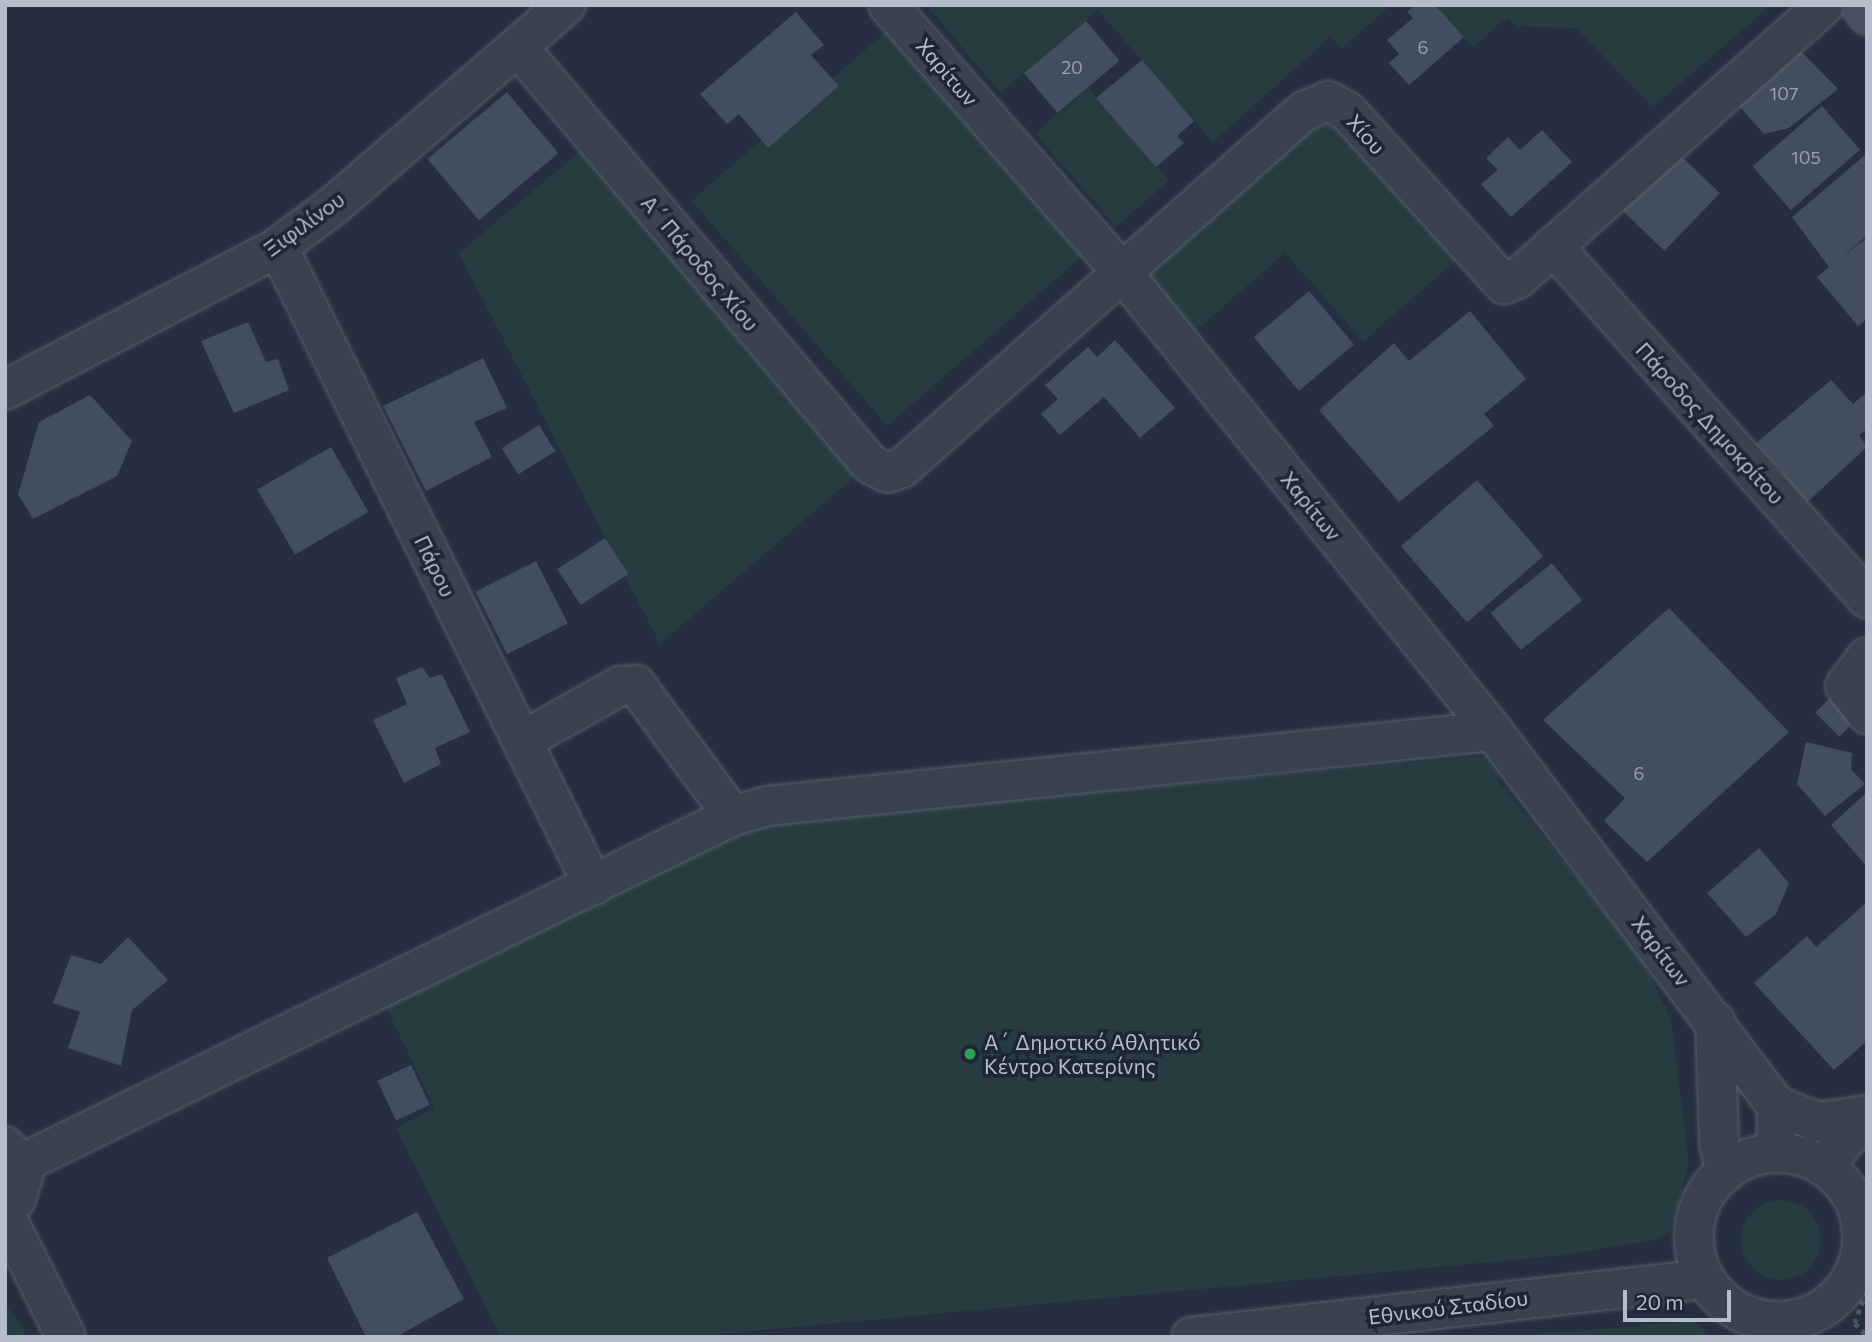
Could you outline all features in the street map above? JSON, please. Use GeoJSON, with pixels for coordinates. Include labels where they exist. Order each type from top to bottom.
{"type":"FeatureCollection","features":[{"type":"Feature","properties":{"kind":"main road"},"geometry":{"type":"LineString","coordinates":[[1860,5],[1867,15]]}},
{"type":"Feature","properties":{"kind":"street","name":"Ξιφιλίνου"},"geometry":{"type":"LineString","coordinates":[[5,390],[278,247],[566,5]]}},
{"type":"Feature","properties":{"kind":"street","name":"Χαρίτων"},"geometry":{"type":"LineString","coordinates":[[888,5],[1123,273],[1493,731],[1777,1106]]}},
{"type":"Feature","properties":{"kind":"street","name":"Χίου"},"geometry":{"type":"LineString","coordinates":[[888,473],[902,468],[1304,111],[1328,101],[1347,111],[1504,284],[1517,279],[1824,5]]}},
{"type":"Feature","properties":{"kind":"street","name":"Α΄ Πάροδος Χίου"},"geometry":{"type":"LineString","coordinates":[[518,47],[870,464],[888,473]]}},
{"type":"Feature","properties":{"kind":"street","name":"Πάροδος Δημοκρίτου"},"geometry":{"type":"LineString","coordinates":[[1553,246],[1867,600]]}},
{"type":"Feature","properties":{"kind":"street","name":"Πάρου"},"geometry":{"type":"LineString","coordinates":[[278,247],[593,885]]}},
{"type":"Feature","properties":{"kind":"street"},"geometry":{"type":"LineString","coordinates":[[1867,657],[1845,686],[1867,714]]}},
{"type":"Feature","properties":{"kind":"street"},"geometry":{"type":"LineString","coordinates":[[522,741],[620,686],[636,685],[733,816]]}},
{"type":"Feature","properties":{"kind":"street"},"geometry":{"type":"LineString","coordinates":[[5,1207],[22,1188],[13,1155],[593,885],[733,816],[767,806],[1493,731]]}},
{"type":"Feature","properties":{"kind":"street"},"geometry":{"type":"LineString","coordinates":[[1715,1021],[1719,1144],[1726,1172]]}},
{"type":"Feature","properties":{"kind":"street"},"geometry":{"type":"LineString","coordinates":[[1776,1153],[1777,1106],[1818,1122],[1867,1115]]}},
{"type":"Feature","properties":{"kind":"street"},"geometry":{"type":"LineString","coordinates":[[1823,1166],[1867,1115]]}},
{"type":"Feature","properties":{"kind":"street"},"geometry":{"type":"LineString","coordinates":[[1776,1153],[1801,1156],[1823,1166],[1843,1182],[1856,1204],[1862,1228],[1862,1284],[1790,1329],[1741,1312],[1705,1279],[1695,1251],[1696,1222],[1706,1194],[1726,1172],[1750,1159],[1776,1153]]}},
{"type":"Feature","properties":{"kind":"street"},"geometry":{"type":"LineString","coordinates":[[5,1215],[66,1337]]}},
{"type":"Feature","properties":{"kind":"street","name":"Εθνικού Σταδίου"},"geometry":{"type":"LineString","coordinates":[[1191,1337],[1705,1279]]}},
{"type":"Feature","properties":{"kind":"path"},"geometry":{"type":"LineString","coordinates":[[1862,1284],[1856,1323],[1867,1336]]}},
{"type":"Feature","properties":{"kind":"green space"},"geometry":{"type":"Polygon","coordinates":[[[927,5],[1391,5],[1342,48],[1330,37],[1213,142],[1098,10],[1000,93],[927,5]]]}},
{"type":"Feature","properties":{"kind":"green space"},"geometry":{"type":"Polygon","coordinates":[[[1435,5],[1771,5],[1653,107],[1576,28],[1517,26],[1507,17],[1473,47],[1435,5]]]}},
{"type":"Feature","properties":{"kind":"green space"},"geometry":{"type":"Polygon","coordinates":[[[894,25],[1090,250],[887,426],[692,201],[894,25]]]}},
{"type":"Feature","properties":{"kind":"green space"},"geometry":{"type":"Polygon","coordinates":[[[1088,88],[1169,181],[1116,227],[1035,134],[1088,88]]]}},
{"type":"Feature","properties":{"kind":"green space"},"geometry":{"type":"Polygon","coordinates":[[[1324,125],[1341,129],[1458,259],[1363,341],[1285,253],[1195,331],[1145,276],[1308,132],[1324,125]]]}},
{"type":"Feature","properties":{"kind":"green space"},"geometry":{"type":"Polygon","coordinates":[[[589,144],[863,469],[660,644],[459,253],[589,144]]]}},
{"type":"Feature","properties":{"kind":"green space","name":"Α΄ Δημοτικό Αθλητικό Κέντρο Κατερίνης"},"geometry":{"type":"Polygon","coordinates":[[[1497,755],[1499,782],[1641,956],[1671,1020],[1689,1163],[1671,1231],[1655,1240],[1555,1256],[688,1337],[501,1337],[396,1128],[435,1108],[382,999],[746,824],[1497,755]]]}},
{"type":"Feature","properties":{"kind":"green space"},"geometry":{"type":"Polygon","coordinates":[[[1773,1200],[1789,1200],[1810,1211],[1821,1232],[1821,1248],[1810,1269],[1789,1280],[1773,1280],[1759,1274],[1747,1262],[1741,1248],[1741,1232],[1747,1218],[1759,1206],[1773,1200]]]}},
{"type":"Feature","properties":{"kind":"green space"},"geometry":{"type":"Polygon","coordinates":[[[5,1303],[28,1337],[5,1337],[5,1303]]]}},
{"type":"Feature","properties":{"kind":"green space"},"geometry":{"type":"Polygon","coordinates":[[[1695,1321],[1710,1337],[1504,1337],[1695,1321]]]}},
{"type":"Feature","properties":{"kind":"building"},"geometry":{"type":"Polygon","coordinates":[[[1415,5],[1435,5],[1464,37],[1409,85],[1389,63],[1399,54],[1387,40],[1413,18],[1407,12],[1415,5]]]}},
{"type":"Feature","properties":{"kind":"building"},"geometry":{"type":"Polygon","coordinates":[[[796,12],[824,45],[811,55],[839,86],[768,148],[739,114],[727,124],[700,94],[796,12]]]}},
{"type":"Feature","properties":{"kind":"building"},"geometry":{"type":"Polygon","coordinates":[[[1086,21],[1119,61],[1057,113],[1024,73],[1086,21]]]}},
{"type":"Feature","properties":{"kind":"building"},"geometry":{"type":"Polygon","coordinates":[[[1794,44],[1838,89],[1789,128],[1764,134],[1731,97],[1794,44]]]}},
{"type":"Feature","properties":{"kind":"building"},"geometry":{"type":"Polygon","coordinates":[[[1142,60],[1194,121],[1177,136],[1184,143],[1156,167],[1096,98],[1142,60]]]}},
{"type":"Feature","properties":{"kind":"building"},"geometry":{"type":"Polygon","coordinates":[[[507,92],[558,153],[479,220],[427,159],[507,92]]]}},
{"type":"Feature","properties":{"kind":"building"},"geometry":{"type":"Polygon","coordinates":[[[1822,106],[1860,150],[1791,210],[1753,166],[1822,106]]]}},
{"type":"Feature","properties":{"kind":"building"},"geometry":{"type":"Polygon","coordinates":[[[1542,130],[1572,162],[1511,217],[1481,184],[1498,170],[1486,158],[1508,137],[1520,150],[1542,130]]]}},
{"type":"Feature","properties":{"kind":"building"},"geometry":{"type":"Polygon","coordinates":[[[1676,151],[1720,193],[1664,251],[1620,209],[1676,151]]]}},
{"type":"Feature","properties":{"kind":"building"},"geometry":{"type":"Polygon","coordinates":[[[1865,155],[1867,236],[1840,258],[1867,238],[1867,319],[1858,326],[1817,277],[1829,267],[1792,217],[1865,155]]]}},
{"type":"Feature","properties":{"kind":"building"},"geometry":{"type":"Polygon","coordinates":[[[1309,291],[1354,345],[1299,391],[1254,337],[1309,291]]]}},
{"type":"Feature","properties":{"kind":"building"},"geometry":{"type":"Polygon","coordinates":[[[1470,311],[1526,379],[1484,414],[1494,426],[1399,502],[1319,410],[1394,343],[1409,361],[1470,311]]]}},
{"type":"Feature","properties":{"kind":"building"},"geometry":{"type":"Polygon","coordinates":[[[248,322],[266,362],[278,359],[289,390],[234,413],[201,341],[248,322]]]}},
{"type":"Feature","properties":{"kind":"building"},"geometry":{"type":"Polygon","coordinates":[[[1115,340],[1175,408],[1140,438],[1104,397],[1060,435],[1041,414],[1058,399],[1045,385],[1088,347],[1097,357],[1115,340]]]}},
{"type":"Feature","properties":{"kind":"building"},"geometry":{"type":"Polygon","coordinates":[[[483,358],[507,408],[474,422],[492,457],[426,491],[383,406],[483,358]]]}},
{"type":"Feature","properties":{"kind":"building"},"geometry":{"type":"Polygon","coordinates":[[[1831,380],[1853,404],[1867,392],[1867,429],[1859,435],[1867,447],[1802,507],[1775,478],[1782,471],[1755,444],[1831,380]]]}},
{"type":"Feature","properties":{"kind":"building"},"geometry":{"type":"Polygon","coordinates":[[[90,395],[132,441],[117,476],[33,519],[18,494],[39,422],[90,395]]]}},
{"type":"Feature","properties":{"kind":"building"},"geometry":{"type":"Polygon","coordinates":[[[539,425],[555,451],[518,475],[502,448],[539,425]]]}},
{"type":"Feature","properties":{"kind":"building"},"geometry":{"type":"Polygon","coordinates":[[[331,447],[369,512],[295,554],[257,489],[331,447]]]}},
{"type":"Feature","properties":{"kind":"building"},"geometry":{"type":"Polygon","coordinates":[[[1477,480],[1543,556],[1467,622],[1401,546],[1477,480]]]}},
{"type":"Feature","properties":{"kind":"building"},"geometry":{"type":"Polygon","coordinates":[[[605,538],[628,574],[581,605],[557,569],[605,538]]]}},
{"type":"Feature","properties":{"kind":"building"},"geometry":{"type":"Polygon","coordinates":[[[536,561],[568,623],[507,654],[475,592],[536,561]]]}},
{"type":"Feature","properties":{"kind":"building"},"geometry":{"type":"Polygon","coordinates":[[[1552,563],[1582,600],[1521,650],[1491,613],[1552,563]]]}},
{"type":"Feature","properties":{"kind":"building"},"geometry":{"type":"Polygon","coordinates":[[[1669,608],[1789,732],[1647,862],[1604,821],[1625,798],[1543,720],[1669,608]]]}},
{"type":"Feature","properties":{"kind":"building"},"geometry":{"type":"Polygon","coordinates":[[[422,667],[430,678],[442,674],[470,732],[435,748],[441,764],[404,783],[373,720],[407,704],[396,678],[422,667]]]}},
{"type":"Feature","properties":{"kind":"building"},"geometry":{"type":"Polygon","coordinates":[[[1835,693],[1859,717],[1839,737],[1815,713],[1835,693]]]}},
{"type":"Feature","properties":{"kind":"building"},"geometry":{"type":"Polygon","coordinates":[[[1806,742],[1852,753],[1851,769],[1865,784],[1825,816],[1797,784],[1806,742]]]}},
{"type":"Feature","properties":{"kind":"building"},"geometry":{"type":"Polygon","coordinates":[[[1867,792],[1867,867],[1831,825],[1867,792]]]}},
{"type":"Feature","properties":{"kind":"building"},"geometry":{"type":"Polygon","coordinates":[[[1759,848],[1789,883],[1776,914],[1746,937],[1707,893],[1759,848]]]}},
{"type":"Feature","properties":{"kind":"building"},"geometry":{"type":"Polygon","coordinates":[[[1867,902],[1867,1041],[1834,1070],[1754,983],[1807,936],[1816,947],[1867,902]]]}},
{"type":"Feature","properties":{"kind":"building"},"geometry":{"type":"Polygon","coordinates":[[[128,937],[168,980],[132,1010],[121,1066],[68,1048],[80,1012],[53,1003],[71,955],[101,964],[128,937]]]}},
{"type":"Feature","properties":{"kind":"building"},"geometry":{"type":"Polygon","coordinates":[[[411,1065],[430,1105],[396,1121],[377,1081],[411,1065]]]}},
{"type":"Feature","properties":{"kind":"building"},"geometry":{"type":"Polygon","coordinates":[[[417,1212],[464,1299],[396,1337],[366,1337],[327,1258],[417,1212]]]}},
{"type":"Feature","properties":{"kind":"place","name":"Α΄ Δημοτικό Αθλητικό Κέντρο Κατερίνης"},"geometry":{"type":"Point","coordinates":[970,1054]}}]}
